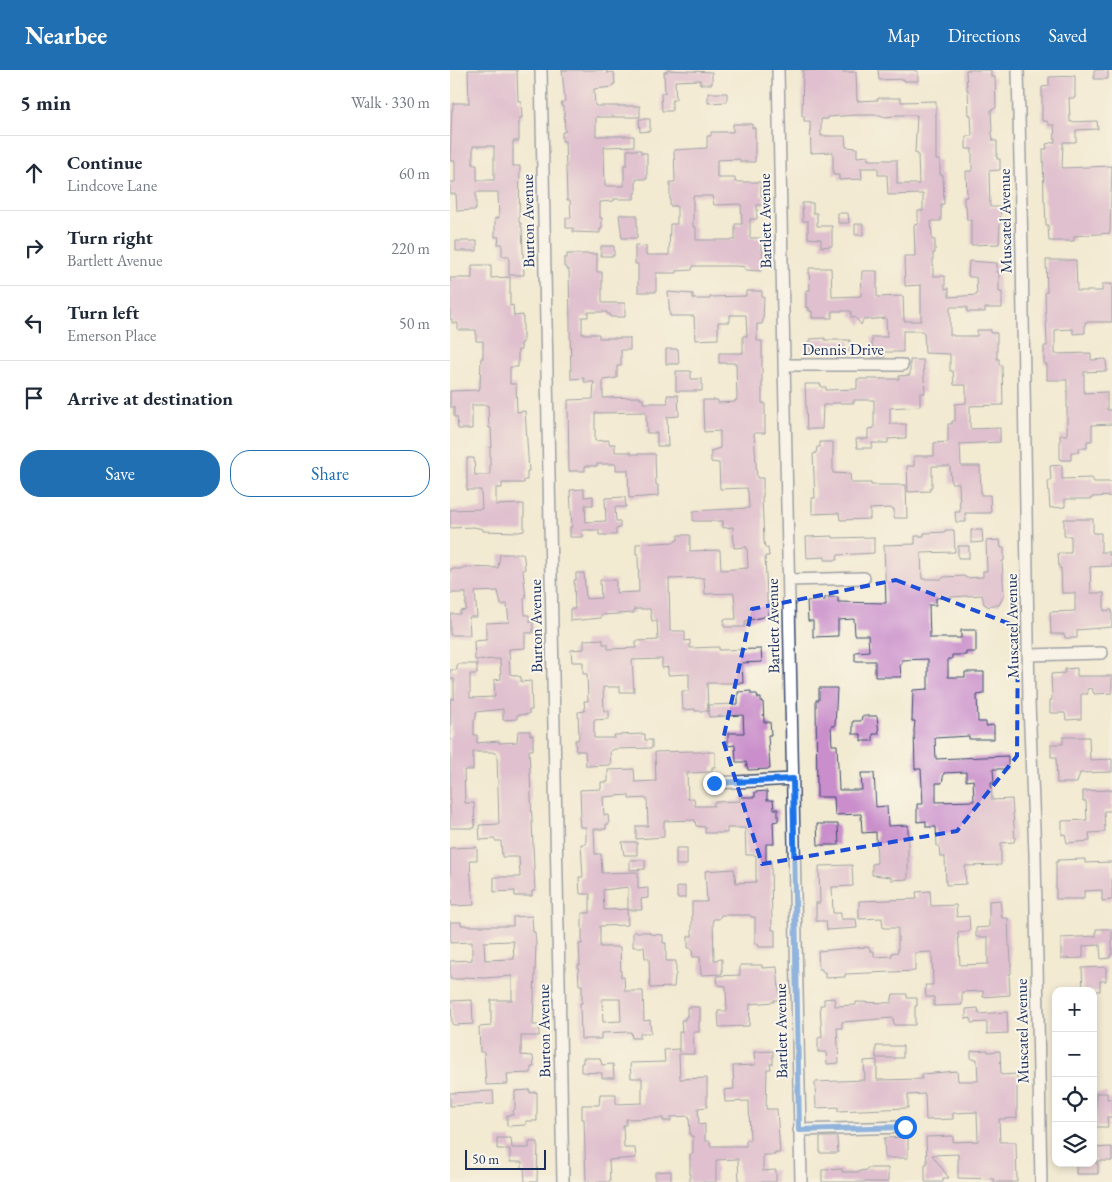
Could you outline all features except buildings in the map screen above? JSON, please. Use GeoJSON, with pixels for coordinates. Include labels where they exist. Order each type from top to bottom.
{"type":"FeatureCollection","features":[{"type":"Feature","properties":{"kind":"street","name":"Burton Avenue"},"geometry":{"type":"LineString","coordinates":[[541,70],[563,1182]]}},
{"type":"Feature","properties":{"kind":"street","name":"Bartlett Avenue"},"geometry":{"type":"LineString","coordinates":[[778,70],[801,1182]]}},
{"type":"Feature","properties":{"kind":"street","name":"Muscatel Avenue"},"geometry":{"type":"LineString","coordinates":[[1018,70],[1028,656],[1035,854],[1041,1182]]}},
{"type":"Feature","properties":{"kind":"street","name":"Dennis Drive"},"geometry":{"type":"LineString","coordinates":[[784,365],[902,365]]}},
{"type":"Feature","properties":{"kind":"street"},"geometry":{"type":"LineString","coordinates":[[789,580],[864,578]]}},
{"type":"Feature","properties":{"kind":"street"},"geometry":{"type":"LineString","coordinates":[[1028,656],[1102,653]]}},
{"type":"Feature","properties":{"kind":"street"},"geometry":{"type":"LineString","coordinates":[[714,783],[793,779]]}},
{"type":"Feature","properties":{"kind":"street"},"geometry":{"type":"LineString","coordinates":[[799,1130],[905,1127]]}},
{"type":"Feature","properties":{"kind":"highlighted area"},"geometry":{"type":"Polygon","coordinates":[[[896,580],[1018,627],[1017,756],[957,831],[762,864],[723,740],[752,609],[896,580]]]}},
{"type":"Feature","properties":{"kind":"route"},"geometry":{"type":"LineString","coordinates":[[714,783],[793,779],[799,1130],[905,1127]]}}]}
